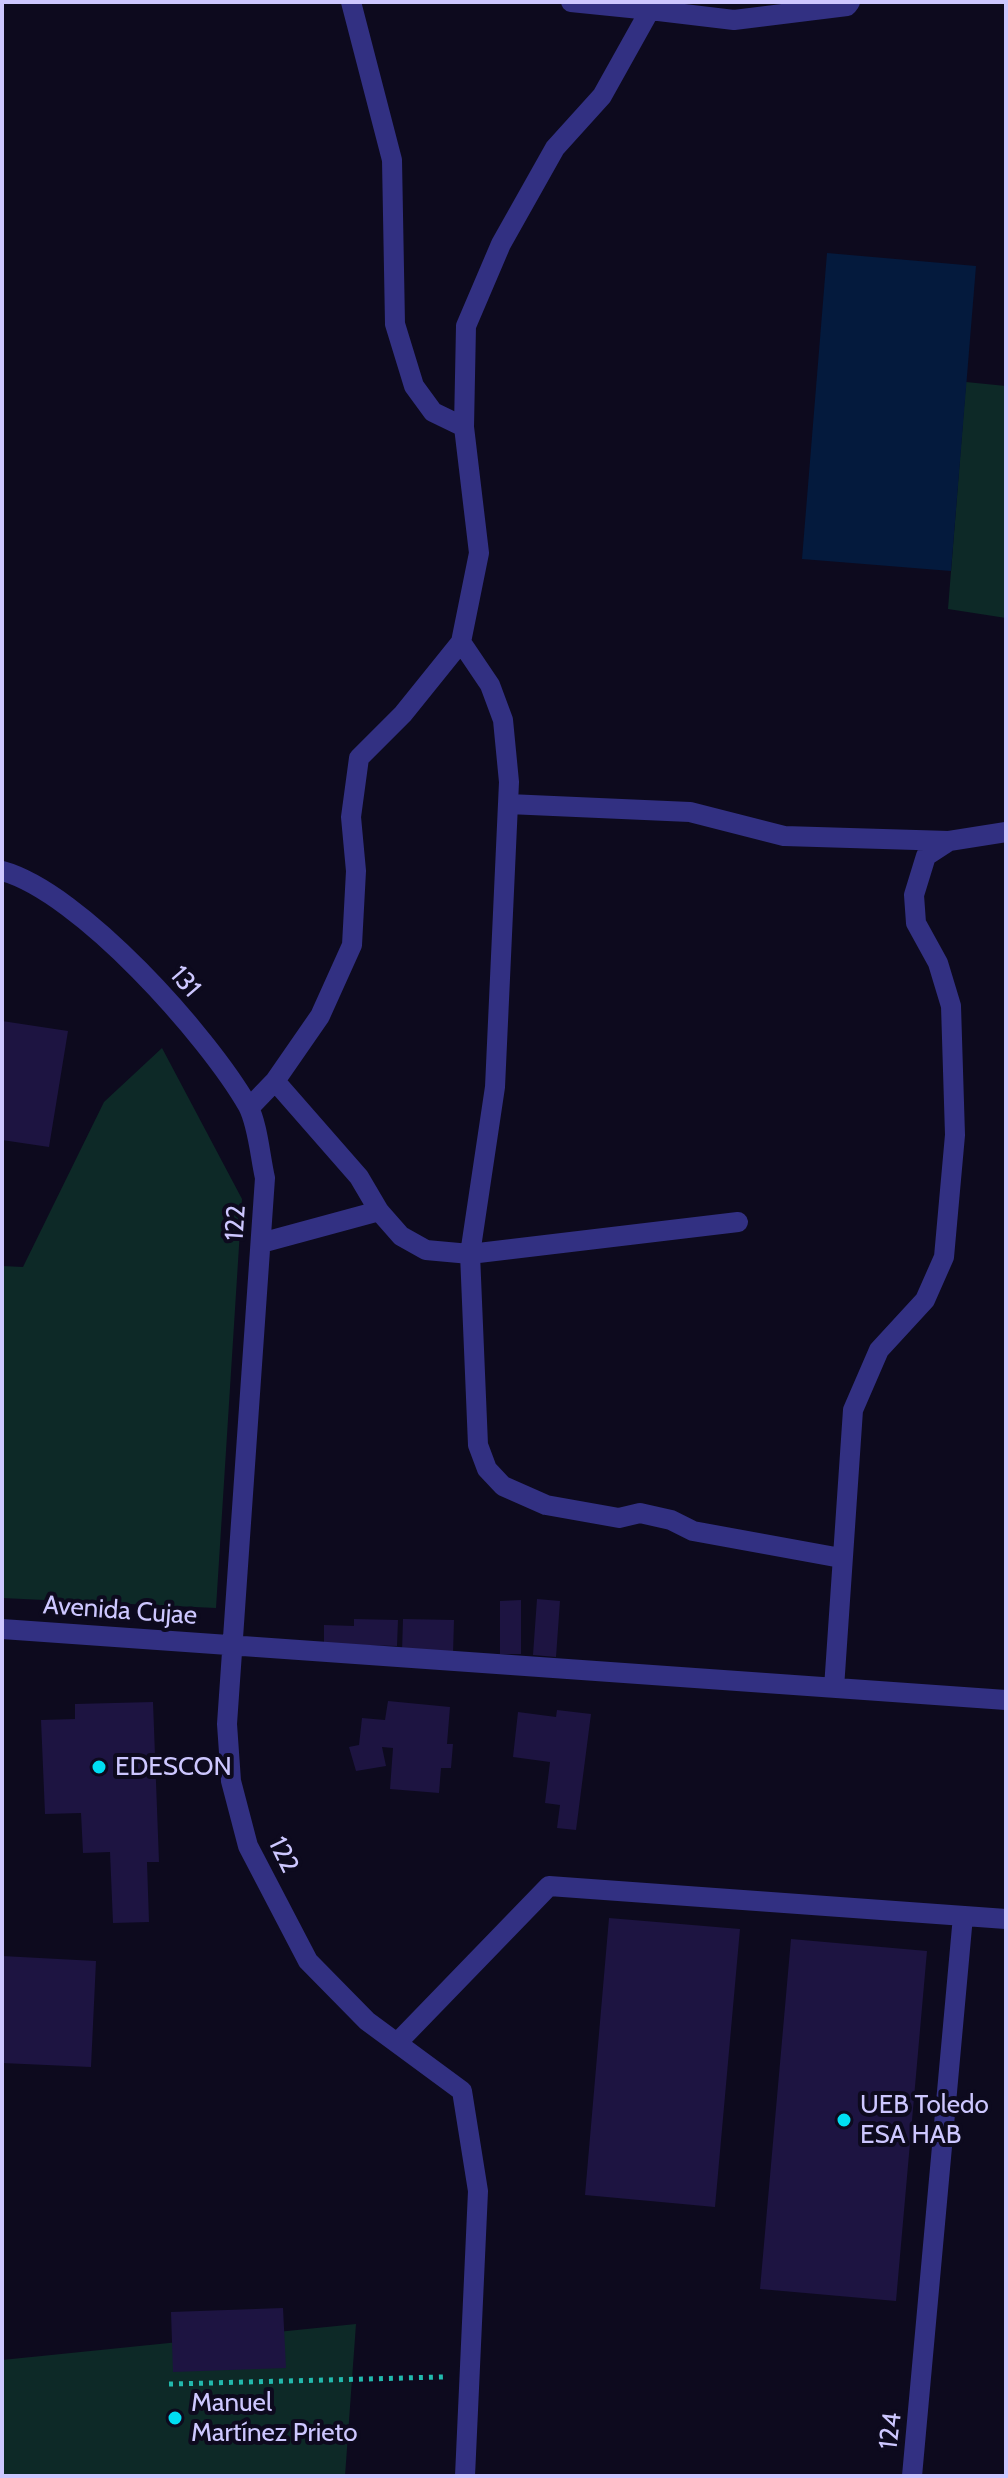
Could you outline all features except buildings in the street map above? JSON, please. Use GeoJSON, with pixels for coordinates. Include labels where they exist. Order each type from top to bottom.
{"type":"FeatureCollection","features":[{"type":"Feature","properties":{"kind":"street"},"geometry":{"type":"LineString","coordinates":[[351,2],[392,160],[395,324],[414,386],[433,412],[464,427]]}},
{"type":"Feature","properties":{"kind":"street"},"geometry":{"type":"LineString","coordinates":[[571,2],[734,20],[847,6],[850,2]]}},
{"type":"Feature","properties":{"kind":"street"},"geometry":{"type":"LineString","coordinates":[[249,1108],[275,1081],[320,1016],[352,945],[356,871],[351,817],[359,758],[403,714],[461,642],[479,553],[464,427],[466,326],[501,244],[555,148],[602,96],[650,10]]}},
{"type":"Feature","properties":{"kind":"street"},"geometry":{"type":"LineString","coordinates":[[461,642],[490,685],[503,720],[508,804],[495,1087],[470,1254],[478,1445],[487,1469],[503,1486],[546,1505],[619,1518],[640,1513],[671,1520],[693,1531],[841,1558]]}},
{"type":"Feature","properties":{"kind":"street"},"geometry":{"type":"LineString","coordinates":[[508,804],[690,812],[784,836],[949,841],[1006,832]]}},
{"type":"Feature","properties":{"kind":"street"},"geometry":{"type":"LineString","coordinates":[[834,1688],[853,1410],[879,1350],[925,1300],[944,1257],[955,1135],[951,1006],[938,963],[916,923],[914,895],[926,856],[949,841]]}},
{"type":"Feature","properties":{"kind":"street","name":"131"},"geometry":{"type":"LineString","coordinates":[[2,871],[19,875],[104,934],[199,1039],[249,1108],[265,1178]]}},
{"type":"Feature","properties":{"kind":"street"},"geometry":{"type":"LineString","coordinates":[[275,1081],[359,1177],[379,1211],[401,1236],[426,1250],[470,1254],[738,1222]]}},
{"type":"Feature","properties":{"kind":"street","name":"122"},"geometry":{"type":"LineString","coordinates":[[265,1178],[227,1724],[231,1781],[248,1846],[308,1961],[367,2021],[462,2091],[478,2191],[472,2376],[465,2476]]}},
{"type":"Feature","properties":{"kind":"street"},"geometry":{"type":"LineString","coordinates":[[261,1243],[379,1211]]}},
{"type":"Feature","properties":{"kind":"street","name":"Avenida Cujae"},"geometry":{"type":"LineString","coordinates":[[2,1629],[1006,1700]]}},
{"type":"Feature","properties":{"kind":"street"},"geometry":{"type":"LineString","coordinates":[[397,2043],[549,1886],[1006,1919]]}},
{"type":"Feature","properties":{"kind":"street","name":"124"},"geometry":{"type":"LineString","coordinates":[[912,2476],[963,1916]]}},
{"type":"Feature","properties":{"kind":"path"},"geometry":{"type":"LineString","coordinates":[[169,2384],[472,2376]]}},
{"type":"Feature","properties":{"kind":"green space"},"geometry":{"type":"Polygon","coordinates":[[[966,382],[1006,386],[1006,618],[948,609],[966,382]]]}},
{"type":"Feature","properties":{"kind":"green space"},"geometry":{"type":"Polygon","coordinates":[[[162,1048],[242,1199],[216,1608],[2,1598],[2,1266],[23,1267],[104,1102],[162,1048]]]}},
{"type":"Feature","properties":{"kind":"green space","name":"Manuel Martínez Prieto"},"geometry":{"type":"Polygon","coordinates":[[[356,2324],[345,2476],[2,2476],[2,2360],[356,2324]]]}},
{"type":"Feature","properties":{"kind":"water"},"geometry":{"type":"Polygon","coordinates":[[[827,253],[976,266],[951,571],[802,559],[827,253]]]}},
{"type":"Feature","properties":{"kind":"place","name":"EDESCON"},"geometry":{"type":"Point","coordinates":[99,1767]}},
{"type":"Feature","properties":{"kind":"place","name":"UEB Toledo ESA HAB"},"geometry":{"type":"Point","coordinates":[844,2120]}},
{"type":"Feature","properties":{"kind":"place","name":"Manuel Martínez Prieto"},"geometry":{"type":"Point","coordinates":[175,2418]}}]}
